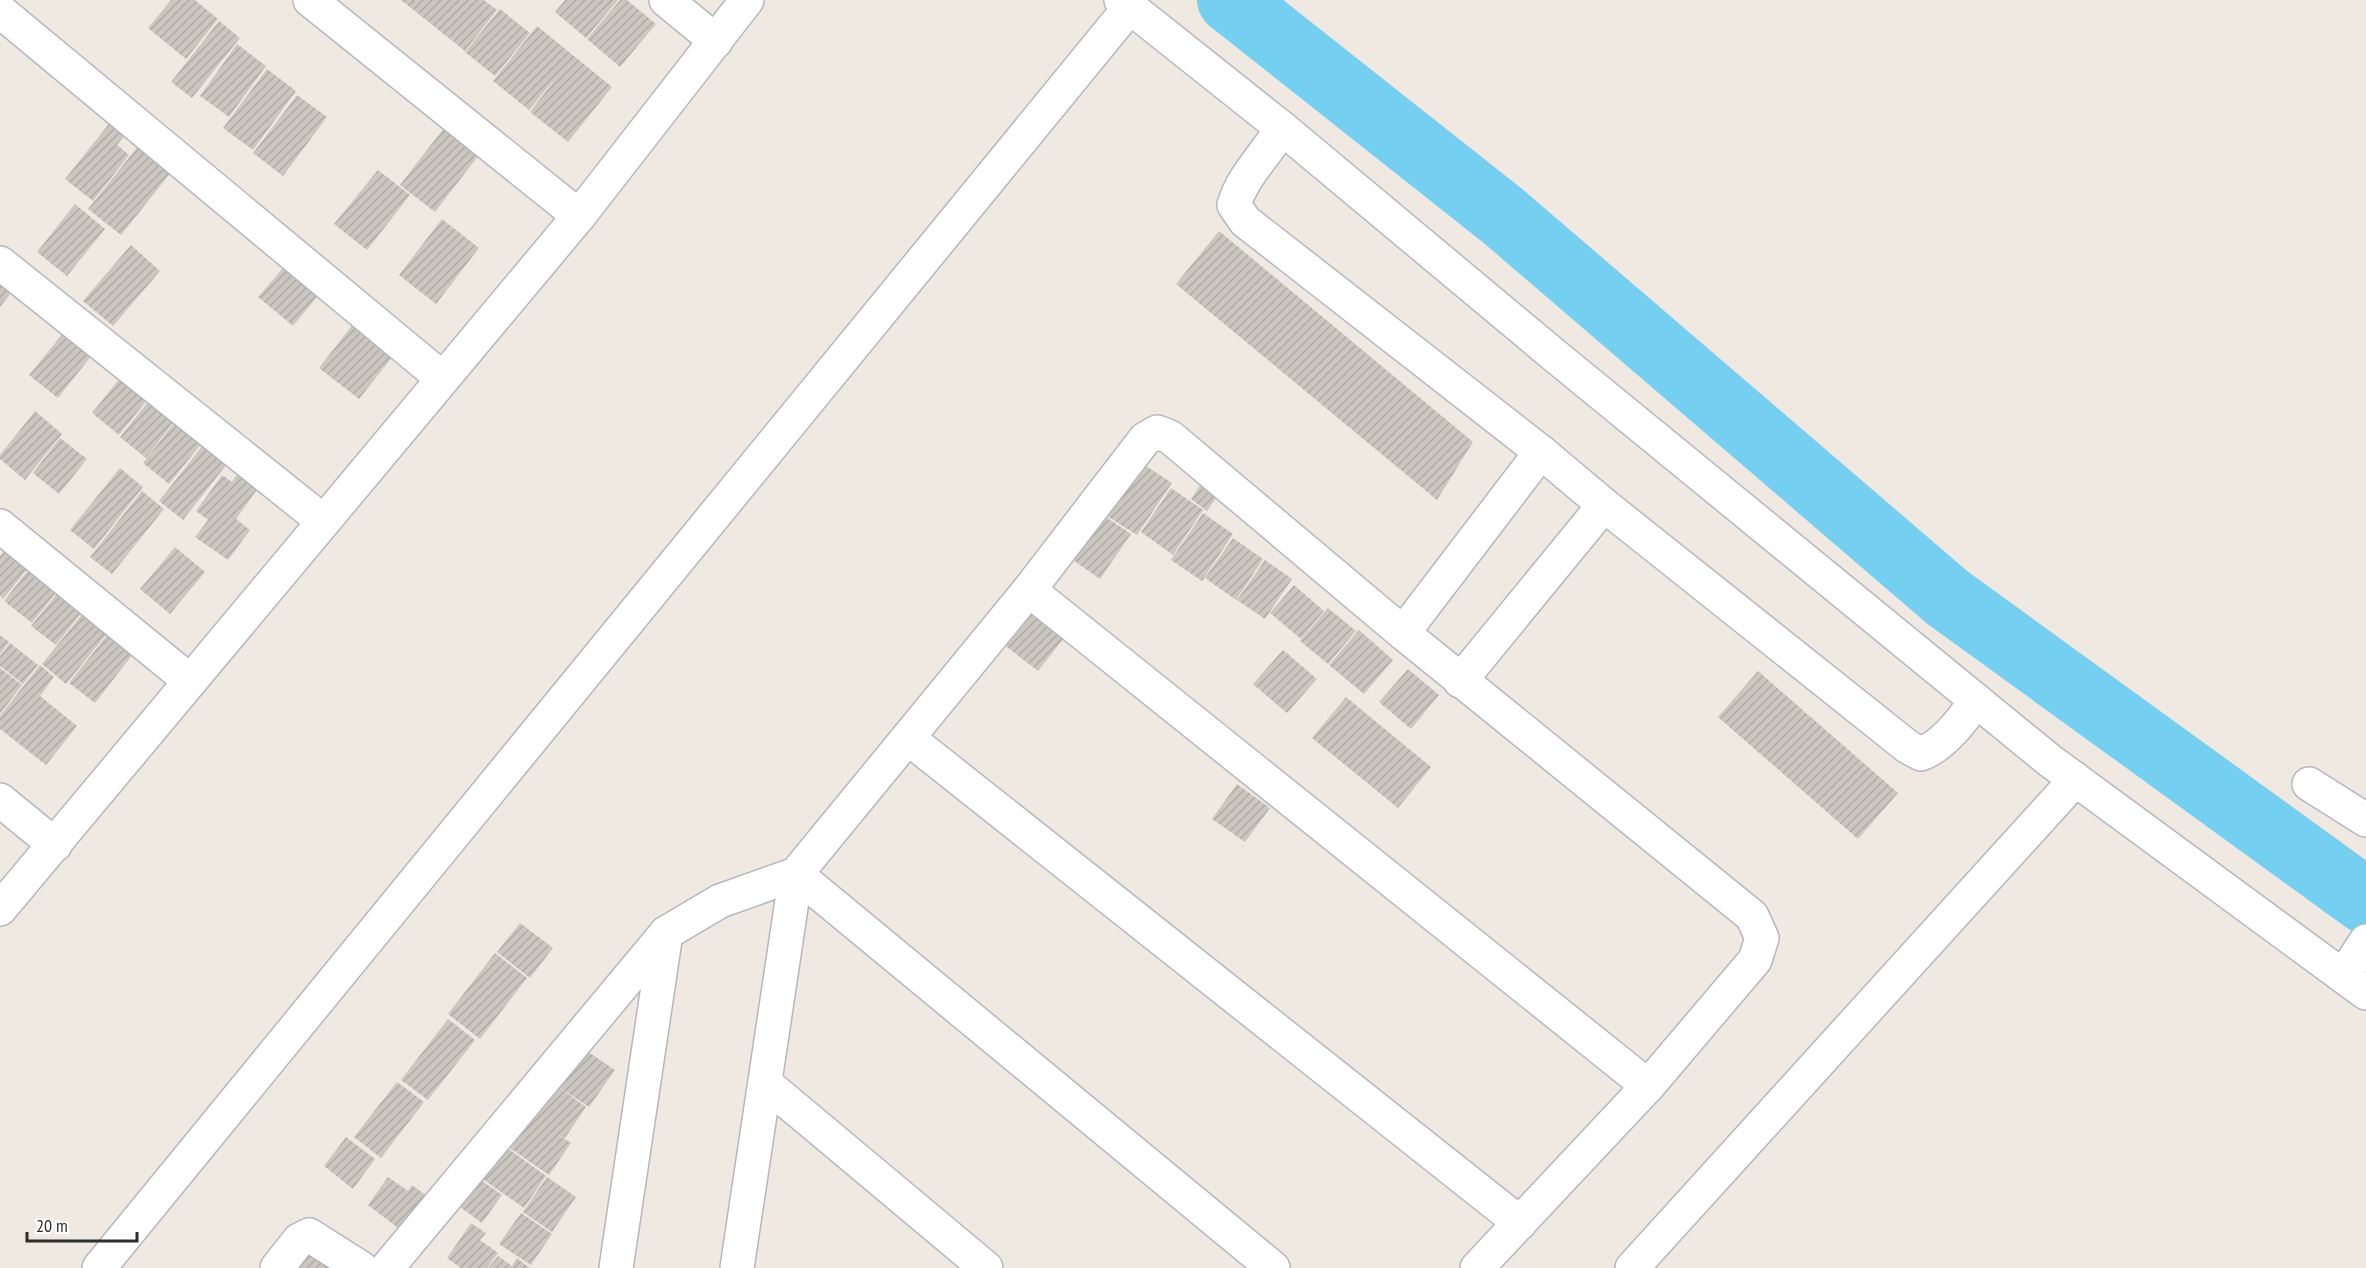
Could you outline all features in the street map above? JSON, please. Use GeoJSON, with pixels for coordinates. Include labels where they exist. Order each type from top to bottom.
{"type":"FeatureCollection","features":[{"type":"Feature","properties":{"kind":"street"},"geometry":{"type":"LineString","coordinates":[[310,0],[579,216]]}},
{"type":"Feature","properties":{"kind":"street"},"geometry":{"type":"LineString","coordinates":[[666,0],[716,41]]}},
{"type":"Feature","properties":{"kind":"street"},"geometry":{"type":"LineString","coordinates":[[0,909],[579,216],[747,0]]}},
{"type":"Feature","properties":{"kind":"street"},"geometry":{"type":"LineString","coordinates":[[99,1268],[369,940],[1125,4],[1278,135],[1554,355],[1964,714],[2070,784],[2355,984],[2366,941]]}},
{"type":"Feature","properties":{"kind":"street"},"geometry":{"type":"LineString","coordinates":[[0,11],[442,378]]}},
{"type":"Feature","properties":{"kind":"street"},"geometry":{"type":"LineString","coordinates":[[1278,135],[1252,169],[1238,193],[1234,205],[1245,221],[1542,452],[1604,505],[1908,747],[1921,753],[1934,748],[1964,714]]}},
{"type":"Feature","properties":{"kind":"street"},"geometry":{"type":"LineString","coordinates":[[0,263],[323,521]]}},
{"type":"Feature","properties":{"kind":"street"},"geometry":{"type":"LineString","coordinates":[[387,1268],[666,933],[720,901],[796,874],[1029,590],[1145,439],[1157,432],[1170,437],[1461,681],[1752,916],[1762,938],[1755,960],[1648,1086],[1477,1268]]}},
{"type":"Feature","properties":{"kind":"street"},"geometry":{"type":"LineString","coordinates":[[1403,633],[1542,452]]}},
{"type":"Feature","properties":{"kind":"street"},"geometry":{"type":"LineString","coordinates":[[1461,681],[1604,505]]}},
{"type":"Feature","properties":{"kind":"street"},"geometry":{"type":"LineString","coordinates":[[0,526],[190,681]]}},
{"type":"Feature","properties":{"kind":"street"},"geometry":{"type":"LineString","coordinates":[[1029,590],[1648,1086]]}},
{"type":"Feature","properties":{"kind":"street"},"geometry":{"type":"LineString","coordinates":[[908,738],[1520,1222]]}},
{"type":"Feature","properties":{"kind":"street"},"geometry":{"type":"LineString","coordinates":[[1632,1268],[2070,784]]}},
{"type":"Feature","properties":{"kind":"street"},"geometry":{"type":"LineString","coordinates":[[2309,784],[2366,820]]}},
{"type":"Feature","properties":{"kind":"street"},"geometry":{"type":"LineString","coordinates":[[0,800],[55,845]]}},
{"type":"Feature","properties":{"kind":"street"},"geometry":{"type":"LineString","coordinates":[[737,1268],[796,874]]}},
{"type":"Feature","properties":{"kind":"street"},"geometry":{"type":"LineString","coordinates":[[796,874],[1273,1268]]}},
{"type":"Feature","properties":{"kind":"street"},"geometry":{"type":"LineString","coordinates":[[616,1268],[666,933]]}},
{"type":"Feature","properties":{"kind":"street"},"geometry":{"type":"LineString","coordinates":[[765,1083],[986,1268]]}},
{"type":"Feature","properties":{"kind":"street"},"geometry":{"type":"LineString","coordinates":[[277,1268],[299,1240],[309,1235],[361,1268]]}},
{"type":"Feature","properties":{"kind":"building"},"geometry":{"type":"Polygon","coordinates":[[[171,0],[195,0],[218,19],[186,59],[148,28],[171,0]]]}},
{"type":"Feature","properties":{"kind":"building"},"geometry":{"type":"Polygon","coordinates":[[[401,0],[484,0],[497,10],[465,51],[401,0]]]}},
{"type":"Feature","properties":{"kind":"building"},"geometry":{"type":"Polygon","coordinates":[[[565,0],[618,0],[586,38],[555,12],[565,0]]]}},
{"type":"Feature","properties":{"kind":"building"},"geometry":{"type":"Polygon","coordinates":[[[620,0],[627,0],[656,24],[620,67],[587,39],[620,0]]]}},
{"type":"Feature","properties":{"kind":"building"},"geometry":{"type":"Polygon","coordinates":[[[500,9],[530,33],[495,76],[465,52],[500,9]]]}},
{"type":"Feature","properties":{"kind":"building"},"geometry":{"type":"Polygon","coordinates":[[[219,21],[240,38],[192,98],[171,82],[219,21]]]}},
{"type":"Feature","properties":{"kind":"building"},"geometry":{"type":"Polygon","coordinates":[[[537,26],[612,87],[568,142],[530,112],[560,73],[529,110],[493,81],[537,26]]]}},
{"type":"Feature","properties":{"kind":"building"},"geometry":{"type":"Polygon","coordinates":[[[237,44],[266,66],[229,117],[200,96],[237,44]]]}},
{"type":"Feature","properties":{"kind":"building"},"geometry":{"type":"Polygon","coordinates":[[[267,69],[296,91],[253,150],[223,128],[267,69]]]}},
{"type":"Feature","properties":{"kind":"building"},"geometry":{"type":"Polygon","coordinates":[[[297,95],[327,117],[283,176],[253,153],[297,95]]]}},
{"type":"Feature","properties":{"kind":"building"},"geometry":{"type":"Polygon","coordinates":[[[116,115],[131,127],[117,145],[129,155],[93,201],[65,179],[116,115]]]}},
{"type":"Feature","properties":{"kind":"building"},"geometry":{"type":"Polygon","coordinates":[[[447,124],[482,151],[435,212],[400,185],[447,124]]]}},
{"type":"Feature","properties":{"kind":"building"},"geometry":{"type":"Polygon","coordinates":[[[139,145],[172,171],[121,235],[88,209],[139,145]]]}},
{"type":"Feature","properties":{"kind":"building"},"geometry":{"type":"Polygon","coordinates":[[[378,170],[410,195],[367,250],[334,224],[378,170]]]}},
{"type":"Feature","properties":{"kind":"building"},"geometry":{"type":"Polygon","coordinates":[[[75,204],[105,229],[67,276],[37,252],[75,204]]]}},
{"type":"Feature","properties":{"kind":"building"},"geometry":{"type":"Polygon","coordinates":[[[442,219],[479,248],[436,304],[399,275],[442,219]]]}},
{"type":"Feature","properties":{"kind":"building"},"geometry":{"type":"Polygon","coordinates":[[[1219,231],[1473,442],[1437,500],[1176,284],[1219,231]]]}},
{"type":"Feature","properties":{"kind":"building"},"geometry":{"type":"Polygon","coordinates":[[[131,245],[160,271],[113,326],[83,301],[131,245]]]}},
{"type":"Feature","properties":{"kind":"building"},"geometry":{"type":"Polygon","coordinates":[[[291,259],[325,287],[293,326],[258,297],[291,259]]]}},
{"type":"Feature","properties":{"kind":"building"},"geometry":{"type":"Polygon","coordinates":[[[0,270],[18,284],[0,307],[0,270]]]}},
{"type":"Feature","properties":{"kind":"building"},"geometry":{"type":"Polygon","coordinates":[[[357,319],[397,351],[359,399],[319,368],[357,319]]]}},
{"type":"Feature","properties":{"kind":"building"},"geometry":{"type":"Polygon","coordinates":[[[68,327],[96,350],[58,398],[29,375],[68,327]]]}},
{"type":"Feature","properties":{"kind":"building"},"geometry":{"type":"Polygon","coordinates":[[[120,378],[147,400],[119,435],[92,413],[120,378]]]}},
{"type":"Feature","properties":{"kind":"building"},"geometry":{"type":"Polygon","coordinates":[[[147,403],[173,423],[146,458],[120,437],[147,403]]]}},
{"type":"Feature","properties":{"kind":"building"},"geometry":{"type":"Polygon","coordinates":[[[35,411],[62,434],[25,480],[0,459],[0,455],[35,411]]]}},
{"type":"Feature","properties":{"kind":"building"},"geometry":{"type":"Polygon","coordinates":[[[175,422],[202,443],[169,484],[143,463],[175,422]]]}},
{"type":"Feature","properties":{"kind":"building"},"geometry":{"type":"Polygon","coordinates":[[[60,438],[87,459],[59,494],[33,473],[60,438]]]}},
{"type":"Feature","properties":{"kind":"building"},"geometry":{"type":"Polygon","coordinates":[[[207,440],[231,459],[183,520],[159,501],[207,440]]]}},
{"type":"Feature","properties":{"kind":"building"},"geometry":{"type":"Polygon","coordinates":[[[246,462],[266,477],[236,519],[250,530],[228,560],[195,537],[208,520],[196,511],[222,475],[232,482],[246,462]]]}},
{"type":"Feature","properties":{"kind":"building"},"geometry":{"type":"Polygon","coordinates":[[[1140,462],[1172,483],[1137,535],[1104,514],[1140,462]]]}},
{"type":"Feature","properties":{"kind":"building"},"geometry":{"type":"Polygon","coordinates":[[[120,468],[143,487],[94,549],[70,530],[120,468]]]}},
{"type":"Feature","properties":{"kind":"building"},"geometry":{"type":"Polygon","coordinates":[[[1207,475],[1224,487],[1207,511],[1191,499],[1207,475]]]}},
{"type":"Feature","properties":{"kind":"building"},"geometry":{"type":"Polygon","coordinates":[[[1171,488],[1203,510],[1173,555],[1141,532],[1171,488]]]}},
{"type":"Feature","properties":{"kind":"building"},"geometry":{"type":"Polygon","coordinates":[[[142,491],[164,509],[112,574],[90,557],[142,491]]]}},
{"type":"Feature","properties":{"kind":"building"},"geometry":{"type":"Polygon","coordinates":[[[1097,511],[1131,534],[1100,579],[1067,556],[1097,511]]]}},
{"type":"Feature","properties":{"kind":"building"},"geometry":{"type":"Polygon","coordinates":[[[1203,513],[1233,534],[1202,581],[1171,560],[1203,513]]]}},
{"type":"Feature","properties":{"kind":"building"},"geometry":{"type":"Polygon","coordinates":[[[1233,538],[1263,559],[1236,600],[1205,578],[1233,538]]]}},
{"type":"Feature","properties":{"kind":"building"},"geometry":{"type":"Polygon","coordinates":[[[9,545],[32,563],[3,599],[0,596],[0,556],[9,545]]]}},
{"type":"Feature","properties":{"kind":"building"},"geometry":{"type":"Polygon","coordinates":[[[175,547],[205,572],[170,614],[140,589],[175,547]]]}},
{"type":"Feature","properties":{"kind":"building"},"geometry":{"type":"Polygon","coordinates":[[[1265,560],[1292,579],[1265,619],[1237,600],[1265,560]]]}},
{"type":"Feature","properties":{"kind":"building"},"geometry":{"type":"Polygon","coordinates":[[[33,564],[61,586],[32,623],[4,601],[33,564]]]}},
{"type":"Feature","properties":{"kind":"building"},"geometry":{"type":"Polygon","coordinates":[[[1294,585],[1324,611],[1301,639],[1270,613],[1294,585]]]}},
{"type":"Feature","properties":{"kind":"building"},"geometry":{"type":"Polygon","coordinates":[[[60,590],[85,608],[56,645],[31,626],[60,590]]]}},
{"type":"Feature","properties":{"kind":"building"},"geometry":{"type":"Polygon","coordinates":[[[1328,608],[1356,631],[1328,664],[1300,641],[1328,608]]]}},
{"type":"Feature","properties":{"kind":"building"},"geometry":{"type":"Polygon","coordinates":[[[1029,611],[1064,638],[1038,671],[1003,644],[1029,611]]]}},
{"type":"Feature","properties":{"kind":"building"},"geometry":{"type":"Polygon","coordinates":[[[84,612],[109,631],[66,684],[42,664],[84,612]]]}},
{"type":"Feature","properties":{"kind":"building"},"geometry":{"type":"Polygon","coordinates":[[[112,629],[137,649],[95,703],[69,683],[112,629]]]}},
{"type":"Feature","properties":{"kind":"building"},"geometry":{"type":"Polygon","coordinates":[[[1359,630],[1393,660],[1364,694],[1329,665],[1359,630]]]}},
{"type":"Feature","properties":{"kind":"building"},"geometry":{"type":"Polygon","coordinates":[[[0,635],[9,642],[0,654],[0,635]]]}},
{"type":"Feature","properties":{"kind":"building"},"geometry":{"type":"Polygon","coordinates":[[[10,643],[38,665],[23,684],[0,666],[0,656],[10,643]]]}},
{"type":"Feature","properties":{"kind":"building"},"geometry":{"type":"Polygon","coordinates":[[[1283,650],[1317,679],[1287,713],[1253,684],[1283,650]]]}},
{"type":"Feature","properties":{"kind":"building"},"geometry":{"type":"Polygon","coordinates":[[[40,665],[54,677],[40,696],[77,726],[46,765],[0,729],[0,716],[40,665]]]}},
{"type":"Feature","properties":{"kind":"building"},"geometry":{"type":"Polygon","coordinates":[[[0,668],[22,685],[0,714],[0,668]]]}},
{"type":"Feature","properties":{"kind":"building"},"geometry":{"type":"Polygon","coordinates":[[[1408,669],[1439,695],[1411,729],[1379,702],[1408,669]]]}},
{"type":"Feature","properties":{"kind":"building"},"geometry":{"type":"Polygon","coordinates":[[[1758,671],[1898,793],[1858,839],[1718,717],[1758,671]]]}},
{"type":"Feature","properties":{"kind":"building"},"geometry":{"type":"Polygon","coordinates":[[[1346,697],[1431,767],[1398,808],[1312,738],[1346,697]]]}},
{"type":"Feature","properties":{"kind":"building"},"geometry":{"type":"Polygon","coordinates":[[[1237,784],[1270,808],[1245,842],[1212,819],[1237,784]]]}},
{"type":"Feature","properties":{"kind":"building"},"geometry":{"type":"Polygon","coordinates":[[[520,923],[553,948],[530,978],[497,952],[520,923]]]}},
{"type":"Feature","properties":{"kind":"building"},"geometry":{"type":"Polygon","coordinates":[[[495,953],[527,978],[480,1039],[448,1014],[495,953]]]}},
{"type":"Feature","properties":{"kind":"building"},"geometry":{"type":"Polygon","coordinates":[[[448,1019],[475,1040],[428,1100],[401,1080],[448,1019]]]}},
{"type":"Feature","properties":{"kind":"building"},"geometry":{"type":"Polygon","coordinates":[[[581,1047],[615,1070],[589,1107],[557,1086],[586,1107],[565,1138],[556,1133],[571,1143],[549,1175],[507,1146],[581,1047]]]}},
{"type":"Feature","properties":{"kind":"building"},"geometry":{"type":"Polygon","coordinates":[[[397,1082],[424,1102],[381,1158],[354,1137],[397,1082]]]}},
{"type":"Feature","properties":{"kind":"building"},"geometry":{"type":"Polygon","coordinates":[[[346,1137],[375,1159],[353,1189],[324,1166],[346,1137]]]}},
{"type":"Feature","properties":{"kind":"building"},"geometry":{"type":"Polygon","coordinates":[[[503,1145],[546,1176],[524,1208],[480,1177],[503,1145]]]}},
{"type":"Feature","properties":{"kind":"building"},"geometry":{"type":"Polygon","coordinates":[[[475,1176],[502,1195],[482,1223],[456,1204],[475,1176]]]}},
{"type":"Feature","properties":{"kind":"building"},"geometry":{"type":"Polygon","coordinates":[[[388,1177],[408,1191],[412,1185],[427,1196],[402,1231],[368,1205],[388,1177]]]}},
{"type":"Feature","properties":{"kind":"building"},"geometry":{"type":"Polygon","coordinates":[[[547,1177],[576,1197],[552,1232],[523,1212],[547,1177]]]}},
{"type":"Feature","properties":{"kind":"building"},"geometry":{"type":"Polygon","coordinates":[[[521,1213],[552,1234],[531,1265],[499,1244],[521,1213]]]}},
{"type":"Feature","properties":{"kind":"building"},"geometry":{"type":"Polygon","coordinates":[[[471,1223],[486,1233],[480,1240],[498,1253],[487,1268],[461,1268],[447,1258],[471,1223]]]}},
{"type":"Feature","properties":{"kind":"building"},"geometry":{"type":"Polygon","coordinates":[[[306,1247],[329,1268],[287,1268],[306,1247]]]}},
{"type":"Feature","properties":{"kind":"building"},"geometry":{"type":"Polygon","coordinates":[[[498,1256],[512,1266],[517,1258],[530,1268],[488,1268],[498,1256]]]}},
{"type":"Feature","properties":{"kind":"waterway"},"geometry":{"type":"LineString","coordinates":[[1230,0],[1503,216],[1948,598],[2366,901]]}}]}
